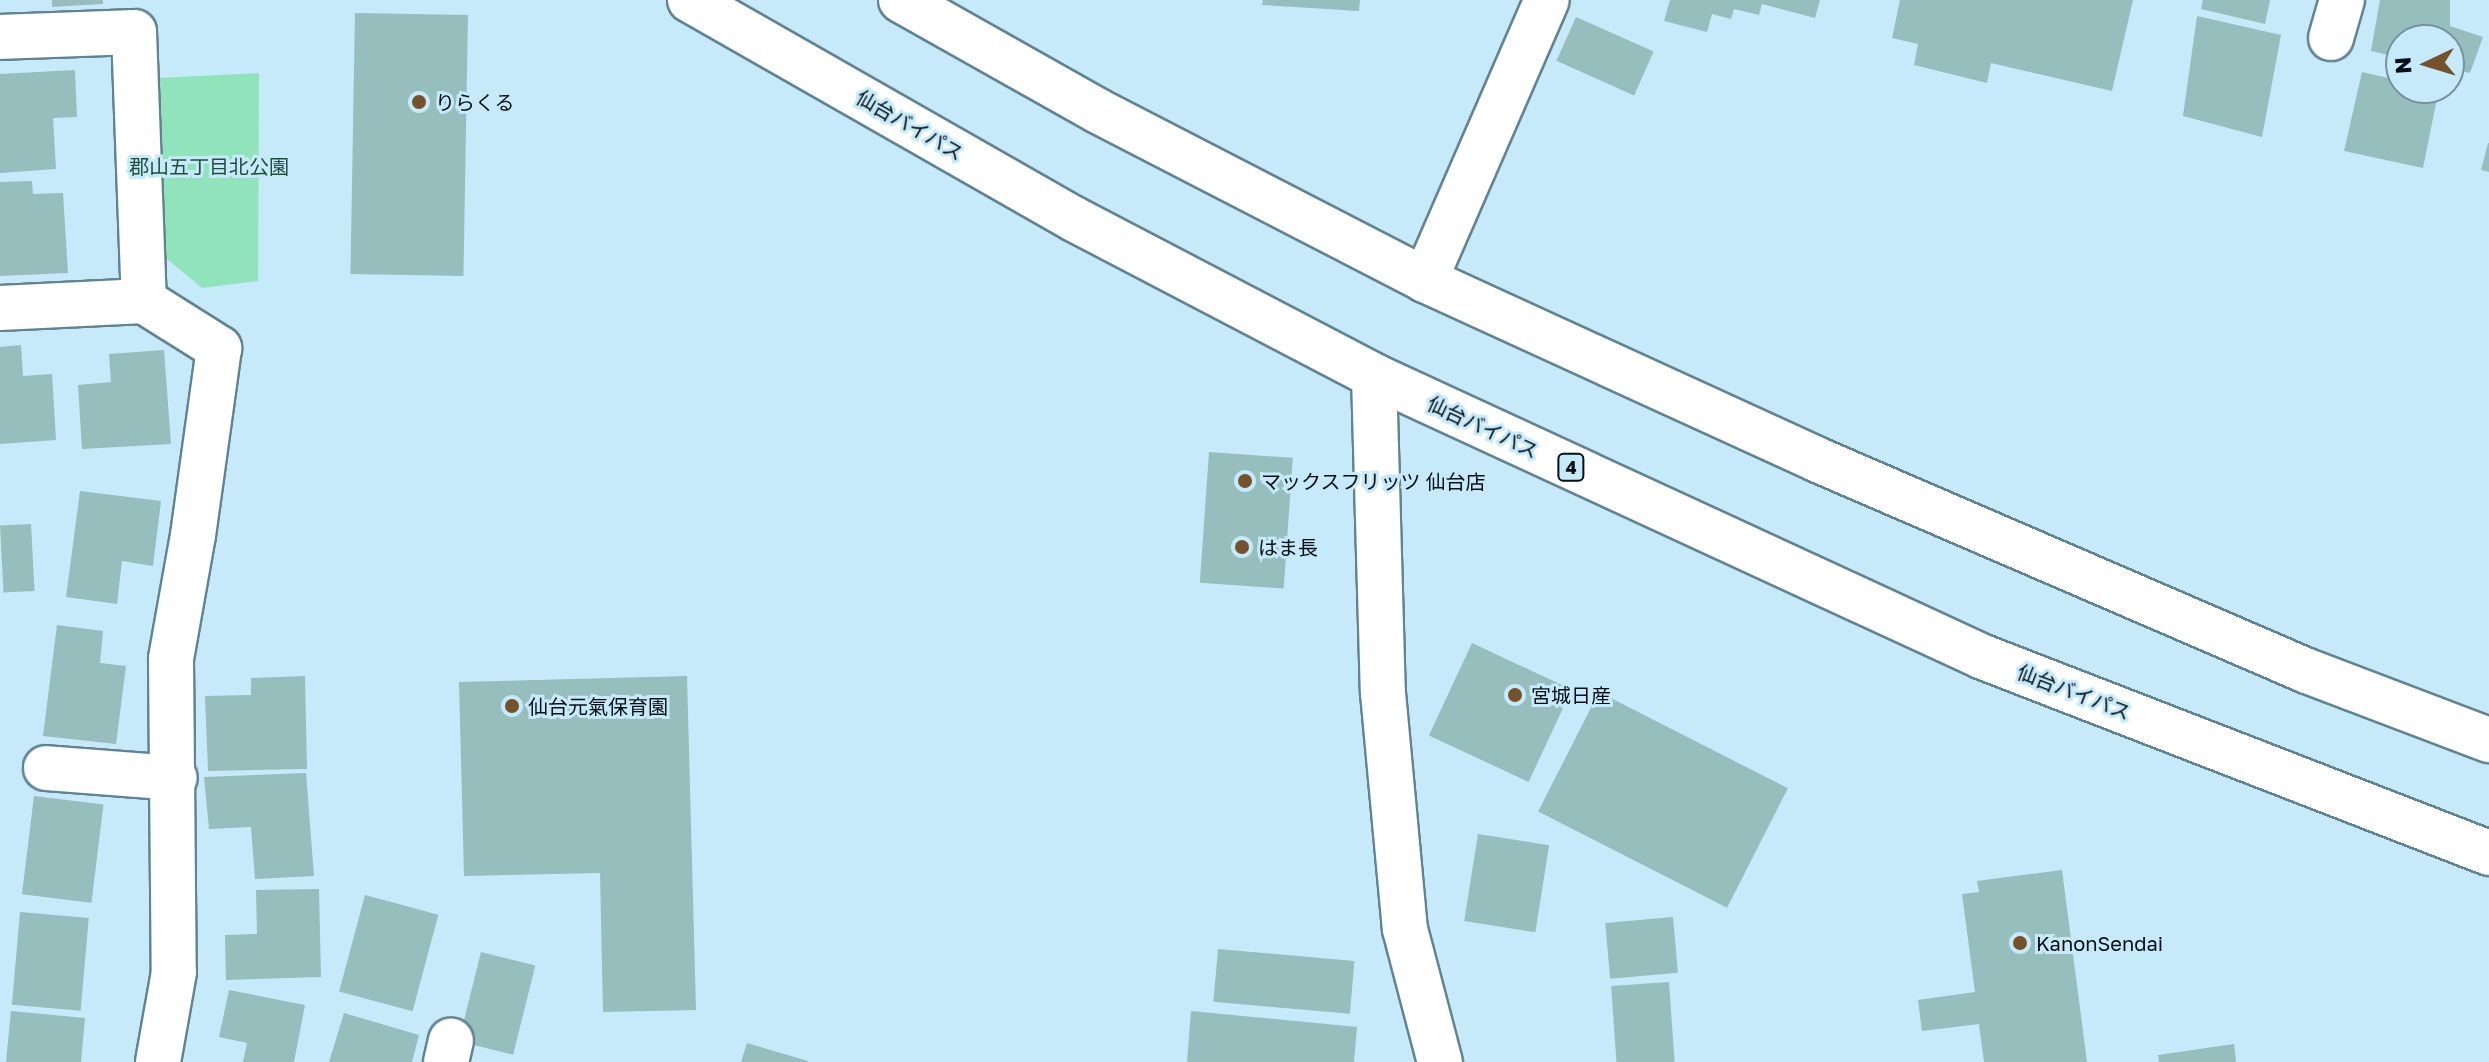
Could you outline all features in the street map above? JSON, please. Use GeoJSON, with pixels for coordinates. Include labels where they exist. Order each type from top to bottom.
{"type":"FeatureCollection","features":[{"type":"Feature","properties":{"kind":"main road","name":"仙台バイパス"},"geometry":{"type":"LineString","coordinates":[[690,0],[1074,219],[1374,376],[1983,657],[2489,853]]}},
{"type":"Feature","properties":{"kind":"main road"},"geometry":{"type":"LineString","coordinates":[[901,0],[1098,111],[1425,280],[1833,466],[2307,671],[2489,740]]}},
{"type":"Feature","properties":{"kind":"main road"},"geometry":{"type":"LineString","coordinates":[[1425,280],[1547,0]]}},
{"type":"Feature","properties":{"kind":"main road"},"geometry":{"type":"LineString","coordinates":[[0,37],[134,32],[144,301]]}},
{"type":"Feature","properties":{"kind":"main road"},"geometry":{"type":"LineString","coordinates":[[0,308],[144,301],[219,348],[171,659],[175,778],[174,972],[158,1062]]}},
{"type":"Feature","properties":{"kind":"main road"},"geometry":{"type":"LineString","coordinates":[[1374,376],[1383,693],[1404,914],[1440,1062]]}},
{"type":"Feature","properties":{"kind":"main road"},"geometry":{"type":"LineString","coordinates":[[46,768],[175,778]]}},
{"type":"Feature","properties":{"kind":"green space","name":"郡山五丁目北公園"},"geometry":{"type":"Polygon","coordinates":[[[259,73],[258,281],[202,288],[161,254],[156,78],[259,73]]]}},
{"type":"Feature","properties":{"kind":"building"},"geometry":{"type":"Polygon","coordinates":[[[52,0],[103,0],[103,4],[52,7],[52,0]]]}},
{"type":"Feature","properties":{"kind":"building"},"geometry":{"type":"Polygon","coordinates":[[[1263,0],[1360,0],[1359,11],[1262,5],[1263,0]]]}},
{"type":"Feature","properties":{"kind":"building"},"geometry":{"type":"Polygon","coordinates":[[[1670,0],[1820,0],[1815,18],[1762,4],[1759,15],[1734,9],[1731,19],[1712,14],[1707,32],[1664,21],[1670,0]]]}},
{"type":"Feature","properties":{"kind":"building"},"geometry":{"type":"Polygon","coordinates":[[[1900,0],[2133,0],[2112,91],[1991,63],[1987,83],[1914,65],[1918,44],[1892,38],[1900,0]]]}},
{"type":"Feature","properties":{"kind":"building"},"geometry":{"type":"Polygon","coordinates":[[[2203,0],[2270,0],[2265,24],[2201,9],[2203,0]]]}},
{"type":"Feature","properties":{"kind":"building"},"geometry":{"type":"Polygon","coordinates":[[[2380,0],[2450,0],[2450,24],[2385,24],[2385,54],[2371,51],[2380,0]]]}},
{"type":"Feature","properties":{"kind":"building"},"geometry":{"type":"Polygon","coordinates":[[[355,13],[468,15],[463,276],[350,274],[355,13]]]}},
{"type":"Feature","properties":{"kind":"building"},"geometry":{"type":"Polygon","coordinates":[[[2197,16],[2281,35],[2262,137],[2183,116],[2197,16]]]}},
{"type":"Feature","properties":{"kind":"building"},"geometry":{"type":"Polygon","coordinates":[[[1576,17],[1654,52],[1634,95],[1556,61],[1576,17]]]}},
{"type":"Feature","properties":{"kind":"building"},"geometry":{"type":"Polygon","coordinates":[[[2465,31],[2483,37],[2470,73],[2465,72],[2465,31]]]}},
{"type":"Feature","properties":{"kind":"building"},"geometry":{"type":"Polygon","coordinates":[[[75,70],[77,117],[53,118],[56,169],[0,173],[0,74],[75,70]]]}},
{"type":"Feature","properties":{"kind":"building"},"geometry":{"type":"Polygon","coordinates":[[[2362,72],[2385,77],[2385,104],[2436,104],[2423,168],[2344,151],[2362,72]]]}},
{"type":"Feature","properties":{"kind":"building"},"geometry":{"type":"Polygon","coordinates":[[[2489,143],[2489,172],[2481,170],[2489,143]]]}},
{"type":"Feature","properties":{"kind":"building"},"geometry":{"type":"Polygon","coordinates":[[[32,181],[33,194],[63,193],[68,273],[0,276],[0,182],[32,181]]]}},
{"type":"Feature","properties":{"kind":"building"},"geometry":{"type":"Polygon","coordinates":[[[21,345],[23,376],[52,374],[56,440],[0,444],[0,347],[21,345]]]}},
{"type":"Feature","properties":{"kind":"building"},"geometry":{"type":"Polygon","coordinates":[[[164,350],[171,444],[82,449],[78,385],[111,382],[109,354],[164,350]]]}},
{"type":"Feature","properties":{"kind":"building"},"geometry":{"type":"Polygon","coordinates":[[[1209,452],[1293,458],[1284,589],[1200,583],[1209,452]]]}},
{"type":"Feature","properties":{"kind":"building"},"geometry":{"type":"Polygon","coordinates":[[[80,491],[161,501],[153,566],[122,561],[117,604],[66,597],[80,491]]]}},
{"type":"Feature","properties":{"kind":"building"},"geometry":{"type":"Polygon","coordinates":[[[31,524],[35,591],[4,593],[0,526],[31,524]]]}},
{"type":"Feature","properties":{"kind":"building"},"geometry":{"type":"Polygon","coordinates":[[[57,625],[103,631],[100,663],[126,666],[116,744],[43,736],[57,625]]]}},
{"type":"Feature","properties":{"kind":"building"},"geometry":{"type":"Polygon","coordinates":[[[1472,643],[1572,689],[1529,782],[1429,735],[1472,643]]]}},
{"type":"Feature","properties":{"kind":"building"},"geometry":{"type":"Polygon","coordinates":[[[305,676],[307,769],[208,771],[205,696],[251,695],[251,678],[305,676]]]}},
{"type":"Feature","properties":{"kind":"building"},"geometry":{"type":"Polygon","coordinates":[[[687,676],[696,1010],[603,1012],[600,873],[464,876],[459,682],[687,676]]]}},
{"type":"Feature","properties":{"kind":"building"},"geometry":{"type":"Polygon","coordinates":[[[1599,692],[1788,788],[1727,908],[1538,811],[1599,692]]]}},
{"type":"Feature","properties":{"kind":"building"},"geometry":{"type":"Polygon","coordinates":[[[306,773],[314,876],[255,879],[251,827],[209,829],[204,777],[306,773]]]}},
{"type":"Feature","properties":{"kind":"building"},"geometry":{"type":"Polygon","coordinates":[[[34,796],[103,805],[91,903],[22,894],[34,796]]]}},
{"type":"Feature","properties":{"kind":"building"},"geometry":{"type":"Polygon","coordinates":[[[1478,834],[1549,845],[1535,932],[1464,921],[1478,834]]]}},
{"type":"Feature","properties":{"kind":"building","name":"KanonSendai"},"geometry":{"type":"Polygon","coordinates":[[[2062,870],[2087,1062],[1984,1062],[1979,1024],[1922,1031],[1918,1000],[1975,992],[1962,894],[1979,892],[1977,881],[2062,870]]]}},
{"type":"Feature","properties":{"kind":"building"},"geometry":{"type":"Polygon","coordinates":[[[319,889],[321,977],[226,980],[225,935],[257,934],[256,890],[319,889]]]}},
{"type":"Feature","properties":{"kind":"building"},"geometry":{"type":"Polygon","coordinates":[[[365,895],[438,915],[413,1011],[339,992],[365,895]]]}},
{"type":"Feature","properties":{"kind":"building"},"geometry":{"type":"Polygon","coordinates":[[[20,912],[89,918],[81,1011],[12,1005],[20,912]]]}},
{"type":"Feature","properties":{"kind":"building"},"geometry":{"type":"Polygon","coordinates":[[[1673,917],[1678,973],[1610,979],[1605,923],[1673,917]]]}},
{"type":"Feature","properties":{"kind":"building"},"geometry":{"type":"Polygon","coordinates":[[[1218,949],[1354,961],[1350,1014],[1213,1002],[1218,949]]]}},
{"type":"Feature","properties":{"kind":"building"},"geometry":{"type":"Polygon","coordinates":[[[481,952],[535,966],[513,1055],[459,1041],[481,952]]]}},
{"type":"Feature","properties":{"kind":"building"},"geometry":{"type":"Polygon","coordinates":[[[1669,982],[1675,1062],[1616,1062],[1611,986],[1669,982]]]}},
{"type":"Feature","properties":{"kind":"building"},"geometry":{"type":"Polygon","coordinates":[[[229,990],[305,1005],[294,1062],[243,1062],[247,1043],[219,1037],[229,990]]]}},
{"type":"Feature","properties":{"kind":"building"},"geometry":{"type":"Polygon","coordinates":[[[11,1011],[85,1018],[81,1062],[6,1062],[11,1011]]]}},
{"type":"Feature","properties":{"kind":"building"},"geometry":{"type":"Polygon","coordinates":[[[1191,1011],[1357,1027],[1354,1062],[1187,1062],[1191,1011]]]}},
{"type":"Feature","properties":{"kind":"building"},"geometry":{"type":"Polygon","coordinates":[[[344,1013],[419,1035],[412,1062],[329,1062],[344,1013]]]}},
{"type":"Feature","properties":{"kind":"building"},"geometry":{"type":"Polygon","coordinates":[[[747,1043],[808,1061],[808,1062],[741,1062],[747,1043]]]}},
{"type":"Feature","properties":{"kind":"building"},"geometry":{"type":"Polygon","coordinates":[[[2234,1044],[2236,1062],[2159,1062],[2158,1055],[2234,1044]]]}},
{"type":"Feature","properties":{"kind":"place","name":"りらくる"},"geometry":{"type":"Point","coordinates":[419,102]}},
{"type":"Feature","properties":{"kind":"place","name":"マックスフリッツ 仙台店"},"geometry":{"type":"Point","coordinates":[1245,481]}},
{"type":"Feature","properties":{"kind":"place","name":"はま長"},"geometry":{"type":"Point","coordinates":[1242,547]}},
{"type":"Feature","properties":{"kind":"place","name":"宮城日産"},"geometry":{"type":"Point","coordinates":[1515,695]}},
{"type":"Feature","properties":{"kind":"place","name":"仙台元氣保育園"},"geometry":{"type":"Point","coordinates":[512,706]}},
{"type":"Feature","properties":{"kind":"place","name":"KanonSendai"},"geometry":{"type":"Point","coordinates":[2020,943]}}]}
